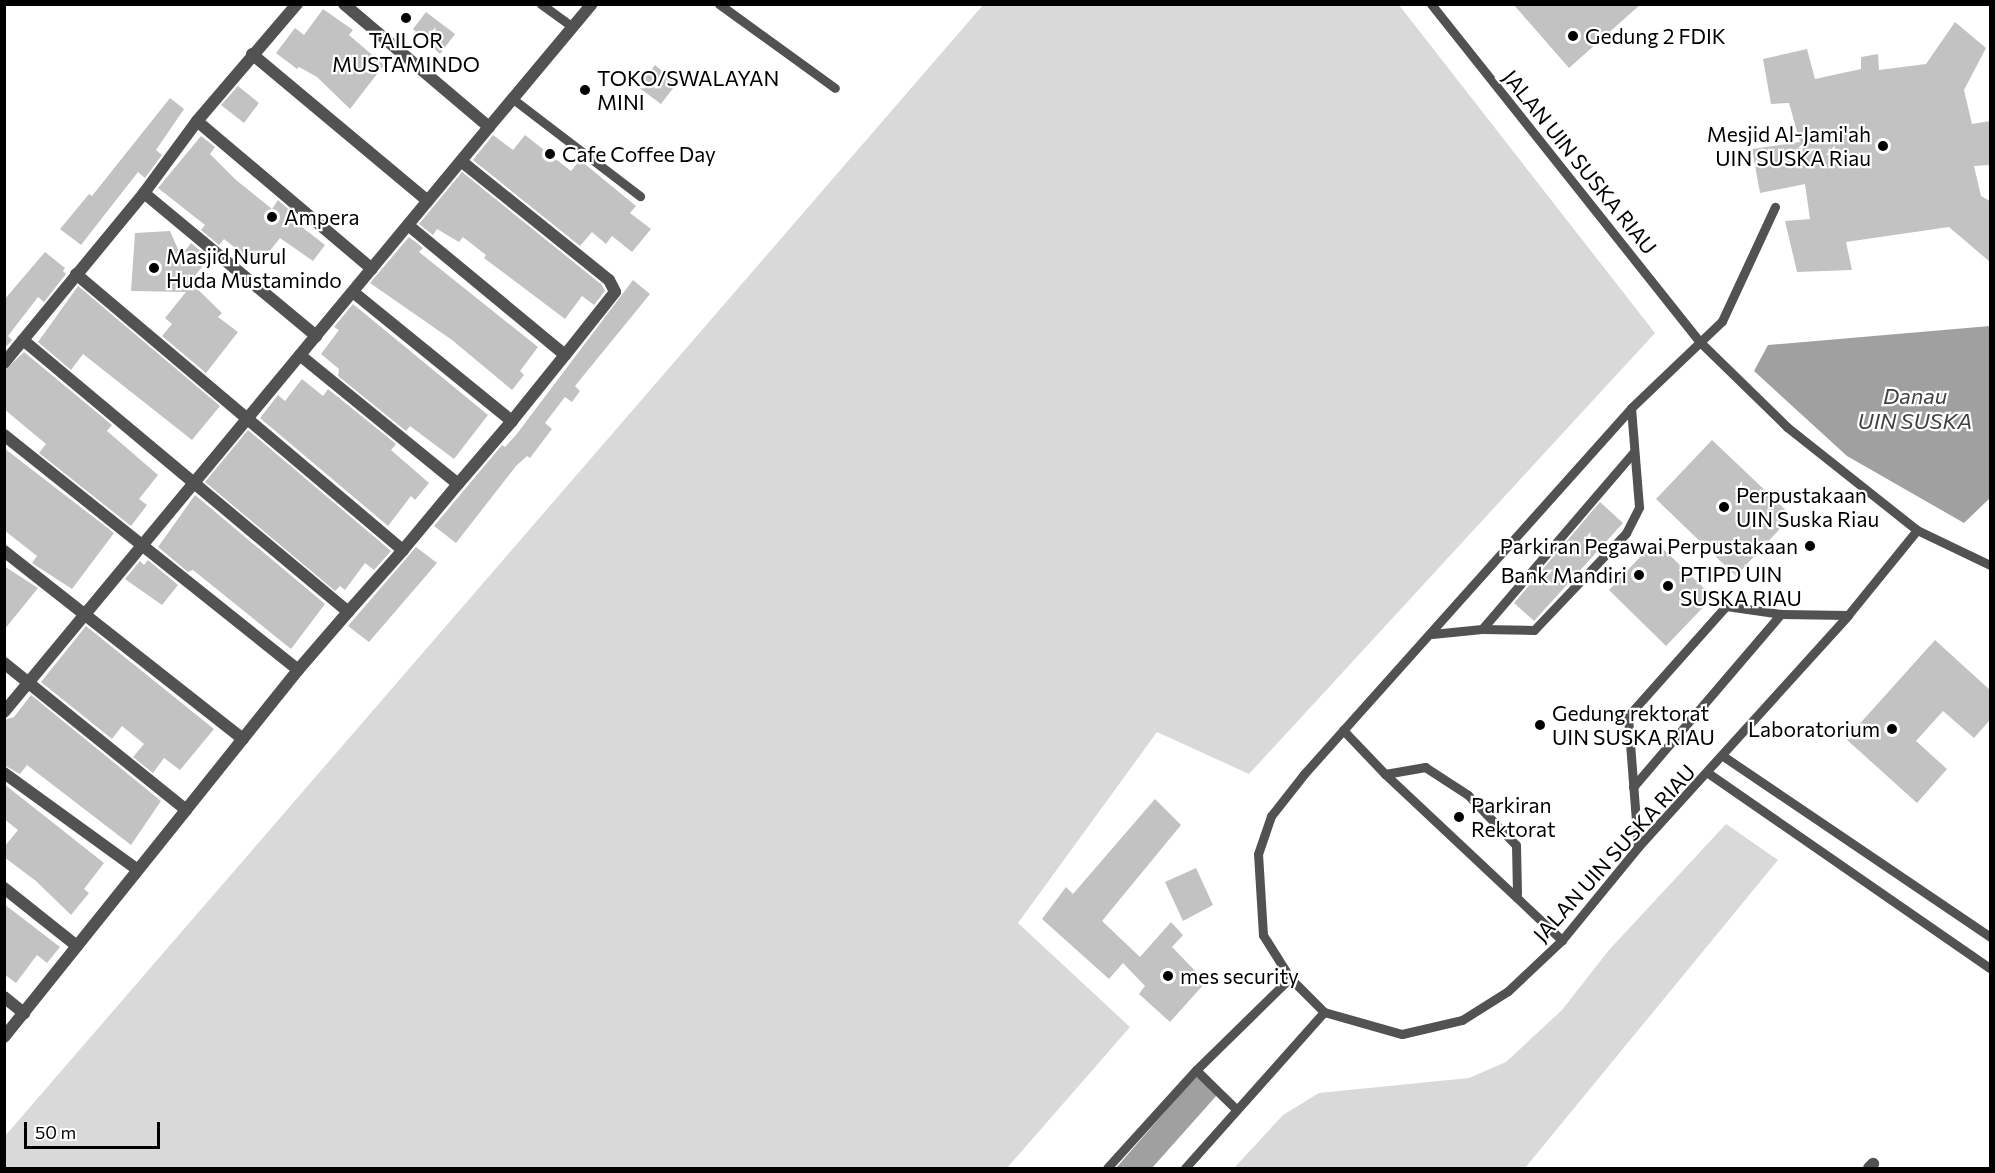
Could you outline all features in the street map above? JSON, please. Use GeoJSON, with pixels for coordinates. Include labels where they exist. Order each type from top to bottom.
{"type":"FeatureCollection","features":[{"type":"Feature","properties":{"kind":"street"},"geometry":{"type":"LineString","coordinates":[[4,363],[144,193],[197,121],[297,4]]}},
{"type":"Feature","properties":{"kind":"street"},"geometry":{"type":"LineString","coordinates":[[344,4],[489,127]]}},
{"type":"Feature","properties":{"kind":"street"},"geometry":{"type":"LineString","coordinates":[[4,712],[592,4]]}},
{"type":"Feature","properties":{"kind":"street"},"geometry":{"type":"LineString","coordinates":[[252,54],[428,201]]}},
{"type":"Feature","properties":{"kind":"street"},"geometry":{"type":"LineString","coordinates":[[197,121],[372,268]]}},
{"type":"Feature","properties":{"kind":"street"},"geometry":{"type":"LineString","coordinates":[[4,1037],[298,670],[512,421],[615,292],[598,269],[461,161]]}},
{"type":"Feature","properties":{"kind":"street"},"geometry":{"type":"LineString","coordinates":[[144,193],[316,336]]}},
{"type":"Feature","properties":{"kind":"street"},"geometry":{"type":"LineString","coordinates":[[408,225],[565,355]]}},
{"type":"Feature","properties":{"kind":"street"},"geometry":{"type":"LineString","coordinates":[[75,274],[403,550]]}},
{"type":"Feature","properties":{"kind":"street"},"geometry":{"type":"LineString","coordinates":[[353,292],[512,421]]}},
{"type":"Feature","properties":{"kind":"street"},"geometry":{"type":"LineString","coordinates":[[23,340],[348,612]]}},
{"type":"Feature","properties":{"kind":"street"},"geometry":{"type":"LineString","coordinates":[[300,355],[458,484]]}},
{"type":"Feature","properties":{"kind":"street"},"geometry":{"type":"LineString","coordinates":[[4,435],[298,670]]}},
{"type":"Feature","properties":{"kind":"street"},"geometry":{"type":"LineString","coordinates":[[4,551],[243,739]]}},
{"type":"Feature","properties":{"kind":"street"},"geometry":{"type":"LineString","coordinates":[[4,663],[186,810]]}},
{"type":"Feature","properties":{"kind":"street"},"geometry":{"type":"LineString","coordinates":[[4,773],[138,870]]}},
{"type":"Feature","properties":{"kind":"street"},"geometry":{"type":"LineString","coordinates":[[4,888],[77,946]]}},
{"type":"Feature","properties":{"kind":"street"},"geometry":{"type":"LineString","coordinates":[[4,997],[24,1013]]}},
{"type":"Feature","properties":{"kind":"lane"},"geometry":{"type":"LineString","coordinates":[[541,4],[573,27]]}},
{"type":"Feature","properties":{"kind":"lane"},"geometry":{"type":"LineString","coordinates":[[719,4],[835,88]]}},
{"type":"Feature","properties":{"kind":"lane","name":"JALAN UIN SUSKA RIAU"},"geometry":{"type":"LineString","coordinates":[[1431,4],[1700,342],[1787,427],[1917,530],[1990,565]]}},
{"type":"Feature","properties":{"kind":"lane"},"geometry":{"type":"LineString","coordinates":[[513,99],[640,196]]}},
{"type":"Feature","properties":{"kind":"lane"},"geometry":{"type":"LineString","coordinates":[[1700,342],[1722,321],[1775,207]]}},
{"type":"Feature","properties":{"kind":"lane","name":"JALAN UIN SUSKA RIAU"},"geometry":{"type":"LineString","coordinates":[[1700,342],[1631,408],[1432,634],[1343,730],[1271,816],[1258,854],[1263,935],[1290,978],[1324,1012],[1402,1034],[1432,1030],[1462,1020],[1508,991],[1562,940],[1638,847],[1708,773],[1848,615],[1917,530]]}},
{"type":"Feature","properties":{"kind":"lane"},"geometry":{"type":"LineString","coordinates":[[1432,634],[1482,629],[1534,630],[1626,533],[1639,507],[1631,408]]}},
{"type":"Feature","properties":{"kind":"lane"},"geometry":{"type":"LineString","coordinates":[[1482,629],[1633,453]]}},
{"type":"Feature","properties":{"kind":"lane"},"geometry":{"type":"LineString","coordinates":[[1638,847],[1628,716],[1726,606],[1781,614],[1848,615]]}},
{"type":"Feature","properties":{"kind":"lane"},"geometry":{"type":"LineString","coordinates":[[1633,788],[1781,614]]}},
{"type":"Feature","properties":{"kind":"lane"},"geometry":{"type":"LineString","coordinates":[[1343,730],[1385,774],[1517,894],[1562,940]]}},
{"type":"Feature","properties":{"kind":"lane"},"geometry":{"type":"LineString","coordinates":[[1723,756],[1990,937]]}},
{"type":"Feature","properties":{"kind":"lane"},"geometry":{"type":"LineString","coordinates":[[1385,774],[1425,766],[1468,795],[1516,845],[1517,894]]}},
{"type":"Feature","properties":{"kind":"lane"},"geometry":{"type":"LineString","coordinates":[[1708,773],[1990,968]]}},
{"type":"Feature","properties":{"kind":"lane"},"geometry":{"type":"LineString","coordinates":[[1107,1168],[1196,1070],[1290,978]]}},
{"type":"Feature","properties":{"kind":"lane"},"geometry":{"type":"LineString","coordinates":[[1185,1168],[1235,1108],[1324,1012]]}},
{"type":"Feature","properties":{"kind":"lane"},"geometry":{"type":"LineString","coordinates":[[1196,1070],[1235,1108]]}},
{"type":"Feature","properties":{"kind":"shaded area"},"geometry":{"type":"Polygon","coordinates":[[[983,5],[1399,5],[1655,333],[1249,774],[1157,732],[1018,923],[1130,1027],[1007,1168],[5,1168],[5,1136],[983,5]]]}},
{"type":"Feature","properties":{"kind":"shaded area"},"geometry":{"type":"Polygon","coordinates":[[[1726,824],[1778,860],[1525,1168],[1234,1168],[1283,1115],[1319,1093],[1469,1078],[1506,1062],[1562,1010],[1609,950],[1726,824]]]}},
{"type":"Feature","properties":{"kind":"water","name":"Danau UIN SUSKA"},"geometry":{"type":"Polygon","coordinates":[[[1990,326],[1990,498],[1964,523],[1847,456],[1754,371],[1768,345],[1990,326]]]}},
{"type":"Feature","properties":{"kind":"water"},"geometry":{"type":"Polygon","coordinates":[[[1197,1075],[1217,1095],[1152,1168],[1116,1168],[1197,1075]]]}},
{"type":"Feature","properties":{"kind":"building","name":"Gedung 2 FDIK"},"geometry":{"type":"Polygon","coordinates":[[[1513,4],[1641,4],[1569,68],[1513,4]]]}},
{"type":"Feature","properties":{"kind":"building"},"geometry":{"type":"Polygon","coordinates":[[[323,9],[353,30],[349,35],[384,65],[350,109],[317,77],[299,67],[297,69],[276,53],[295,28],[304,35],[323,9]]]}},
{"type":"Feature","properties":{"kind":"building"},"geometry":{"type":"Polygon","coordinates":[[[426,12],[455,34],[440,54],[413,29],[426,12]]]}},
{"type":"Feature","properties":{"kind":"building","name":"Mesjid Al-Jami'ah UIN SUSKA Riau"},"geometry":{"type":"Polygon","coordinates":[[[1955,22],[1986,48],[1964,90],[1972,124],[1990,121],[1990,165],[1974,166],[1981,196],[1990,201],[1990,262],[1949,227],[1846,242],[1852,270],[1797,272],[1785,221],[1810,219],[1805,184],[1760,193],[1752,149],[1800,142],[1789,103],[1771,104],[1763,59],[1807,49],[1815,79],[1861,69],[1861,57],[1878,54],[1879,70],[1926,64],[1955,22]]]}},
{"type":"Feature","properties":{"kind":"building"},"geometry":{"type":"Polygon","coordinates":[[[655,65],[677,83],[661,104],[638,87],[655,65]]]}},
{"type":"Feature","properties":{"kind":"building"},"geometry":{"type":"Polygon","coordinates":[[[238,86],[259,103],[244,123],[221,105],[238,86]]]}},
{"type":"Feature","properties":{"kind":"building"},"geometry":{"type":"Polygon","coordinates":[[[170,98],[184,109],[156,150],[162,155],[145,178],[138,172],[81,245],[60,229],[89,194],[92,196],[170,98]]]}},
{"type":"Feature","properties":{"kind":"building"},"geometry":{"type":"Polygon","coordinates":[[[493,135],[513,150],[525,135],[571,171],[580,160],[636,206],[630,213],[651,229],[632,252],[612,236],[606,244],[592,232],[580,246],[473,160],[493,135]]]}},
{"type":"Feature","properties":{"kind":"building"},"geometry":{"type":"Polygon","coordinates":[[[201,136],[215,147],[210,154],[236,180],[272,209],[278,200],[296,216],[293,220],[325,245],[313,261],[280,238],[258,266],[224,239],[219,245],[201,230],[205,225],[158,188],[201,136]]]}},
{"type":"Feature","properties":{"kind":"building"},"geometry":{"type":"Polygon","coordinates":[[[462,172],[602,285],[605,291],[594,305],[582,296],[565,319],[484,258],[486,255],[463,237],[459,242],[437,229],[433,235],[419,224],[462,172]]]}},
{"type":"Feature","properties":{"kind":"building"},"geometry":{"type":"Polygon","coordinates":[[[170,231],[181,256],[191,243],[209,258],[190,282],[222,313],[218,317],[238,332],[206,373],[162,336],[172,324],[165,318],[186,292],[131,291],[135,233],[170,231]]]}},
{"type":"Feature","properties":{"kind":"building"},"geometry":{"type":"Polygon","coordinates":[[[409,237],[423,248],[419,252],[538,347],[520,371],[524,375],[512,390],[452,340],[370,283],[409,237]]]}},
{"type":"Feature","properties":{"kind":"building"},"geometry":{"type":"Polygon","coordinates":[[[45,252],[65,268],[63,271],[66,274],[44,302],[38,297],[8,336],[12,340],[4,349],[4,300],[45,252]]]}},
{"type":"Feature","properties":{"kind":"building"},"geometry":{"type":"Polygon","coordinates":[[[633,280],[650,294],[575,386],[580,391],[572,402],[565,397],[545,423],[552,429],[530,458],[527,456],[516,466],[456,543],[434,526],[502,445],[505,447],[516,435],[633,280]]]}},
{"type":"Feature","properties":{"kind":"building"},"geometry":{"type":"Polygon","coordinates":[[[78,286],[220,406],[192,440],[83,354],[71,370],[38,342],[78,286]]]}},
{"type":"Feature","properties":{"kind":"building"},"geometry":{"type":"Polygon","coordinates":[[[353,304],[488,415],[454,459],[410,426],[406,431],[338,376],[339,369],[321,354],[339,330],[334,327],[353,304]]]}},
{"type":"Feature","properties":{"kind":"building"},"geometry":{"type":"Polygon","coordinates":[[[24,352],[112,425],[107,431],[158,475],[139,499],[147,505],[131,526],[39,453],[46,444],[4,409],[4,371],[24,352]]]}},
{"type":"Feature","properties":{"kind":"building"},"geometry":{"type":"Polygon","coordinates":[[[302,379],[323,396],[328,389],[396,444],[391,450],[429,483],[415,500],[411,496],[388,526],[260,418],[278,395],[285,401],[302,379]]]}},
{"type":"Feature","properties":{"kind":"building"},"geometry":{"type":"Polygon","coordinates":[[[248,430],[391,551],[374,570],[365,563],[345,590],[340,586],[335,591],[205,482],[248,430]]]}},
{"type":"Feature","properties":{"kind":"building","name":"Perpustakaan UIN Suska Riau"},"geometry":{"type":"Polygon","coordinates":[[[1712,440],[1792,516],[1736,576],[1656,499],[1712,440]]]}},
{"type":"Feature","properties":{"kind":"building"},"geometry":{"type":"Polygon","coordinates":[[[4,448],[114,533],[72,589],[32,563],[37,556],[4,530],[4,448]]]}},
{"type":"Feature","properties":{"kind":"building"},"geometry":{"type":"Polygon","coordinates":[[[195,495],[325,604],[291,649],[193,570],[188,572],[158,547],[195,495]]]}},
{"type":"Feature","properties":{"kind":"building"},"geometry":{"type":"Polygon","coordinates":[[[1600,502],[1623,523],[1534,621],[1514,603],[1600,502]]]}},
{"type":"Feature","properties":{"kind":"building","name":"PTIPD UIN SUSKA RIAU"},"geometry":{"type":"Polygon","coordinates":[[[1655,541],[1713,597],[1666,646],[1609,590],[1655,541]]]}},
{"type":"Feature","properties":{"kind":"building"},"geometry":{"type":"Polygon","coordinates":[[[416,547],[437,563],[369,642],[348,626],[416,547]]]}},
{"type":"Feature","properties":{"kind":"building"},"geometry":{"type":"Polygon","coordinates":[[[148,560],[178,585],[162,605],[125,579],[140,561],[144,565],[148,560]]]}},
{"type":"Feature","properties":{"kind":"building"},"geometry":{"type":"Polygon","coordinates":[[[4,566],[38,588],[4,630],[4,566]]]}},
{"type":"Feature","properties":{"kind":"building"},"geometry":{"type":"Polygon","coordinates":[[[86,626],[214,729],[180,770],[164,758],[153,773],[133,757],[144,744],[122,726],[112,739],[41,682],[86,626]]]}},
{"type":"Feature","properties":{"kind":"building","name":"Laboratorium"},"geometry":{"type":"Polygon","coordinates":[[[1935,640],[1990,690],[1990,720],[1974,738],[1943,711],[1916,741],[1947,769],[1917,803],[1846,739],[1935,640]]]}},
{"type":"Feature","properties":{"kind":"building"},"geometry":{"type":"Polygon","coordinates":[[[31,695],[161,801],[131,845],[27,765],[20,774],[4,765],[4,720],[14,717],[31,695]]]}},
{"type":"Feature","properties":{"kind":"building"},"geometry":{"type":"Polygon","coordinates":[[[4,784],[104,863],[84,889],[89,893],[71,915],[36,881],[4,857],[4,847],[18,830],[4,819],[4,784]]]}},
{"type":"Feature","properties":{"kind":"building"},"geometry":{"type":"Polygon","coordinates":[[[1155,799],[1181,825],[1102,921],[1140,957],[1171,922],[1183,935],[1172,947],[1206,982],[1170,1022],[1139,994],[1145,986],[1123,963],[1109,979],[1042,919],[1066,887],[1073,894],[1155,799]]]}},
{"type":"Feature","properties":{"kind":"building"},"geometry":{"type":"Polygon","coordinates":[[[1196,868],[1213,905],[1183,921],[1165,882],[1196,868]]]}},
{"type":"Feature","properties":{"kind":"building"},"geometry":{"type":"Polygon","coordinates":[[[4,904],[60,947],[47,963],[37,955],[16,983],[4,974],[4,904]]]}},
{"type":"Feature","properties":{"kind":"place","name":"TAILOR MUSTAMINDO"},"geometry":{"type":"Point","coordinates":[406,18]}},
{"type":"Feature","properties":{"kind":"place","name":"Gedung 2 FDIK"},"geometry":{"type":"Point","coordinates":[1573,36]}},
{"type":"Feature","properties":{"kind":"place","name":"TOKO/SWALAYAN MINI"},"geometry":{"type":"Point","coordinates":[585,90]}},
{"type":"Feature","properties":{"kind":"place","name":"Mesjid Al-Jami'ah UIN SUSKA Riau"},"geometry":{"type":"Point","coordinates":[1883,146]}},
{"type":"Feature","properties":{"kind":"place","name":"Cafe Coffee Day"},"geometry":{"type":"Point","coordinates":[550,154]}},
{"type":"Feature","properties":{"kind":"place","name":"Ampera"},"geometry":{"type":"Point","coordinates":[272,217]}},
{"type":"Feature","properties":{"kind":"place","name":"Masjid Nurul Huda Mustamindo"},"geometry":{"type":"Point","coordinates":[154,268]}},
{"type":"Feature","properties":{"kind":"place","name":"Perpustakaan UIN Suska Riau"},"geometry":{"type":"Point","coordinates":[1724,507]}},
{"type":"Feature","properties":{"kind":"place","name":"Parkiran Pegawai Perpustakaan"},"geometry":{"type":"Point","coordinates":[1810,546]}},
{"type":"Feature","properties":{"kind":"place","name":"Bank Mandiri"},"geometry":{"type":"Point","coordinates":[1639,575]}},
{"type":"Feature","properties":{"kind":"place","name":"PTIPD UIN SUSKA RIAU"},"geometry":{"type":"Point","coordinates":[1668,586]}},
{"type":"Feature","properties":{"kind":"place","name":"Gedung rektorat UIN SUSKA RIAU"},"geometry":{"type":"Point","coordinates":[1540,725]}},
{"type":"Feature","properties":{"kind":"place","name":"Laboratorium"},"geometry":{"type":"Point","coordinates":[1892,729]}},
{"type":"Feature","properties":{"kind":"place","name":"Parkiran Rektorat"},"geometry":{"type":"Point","coordinates":[1459,817]}},
{"type":"Feature","properties":{"kind":"place","name":"mes security"},"geometry":{"type":"Point","coordinates":[1168,976]}}]}
